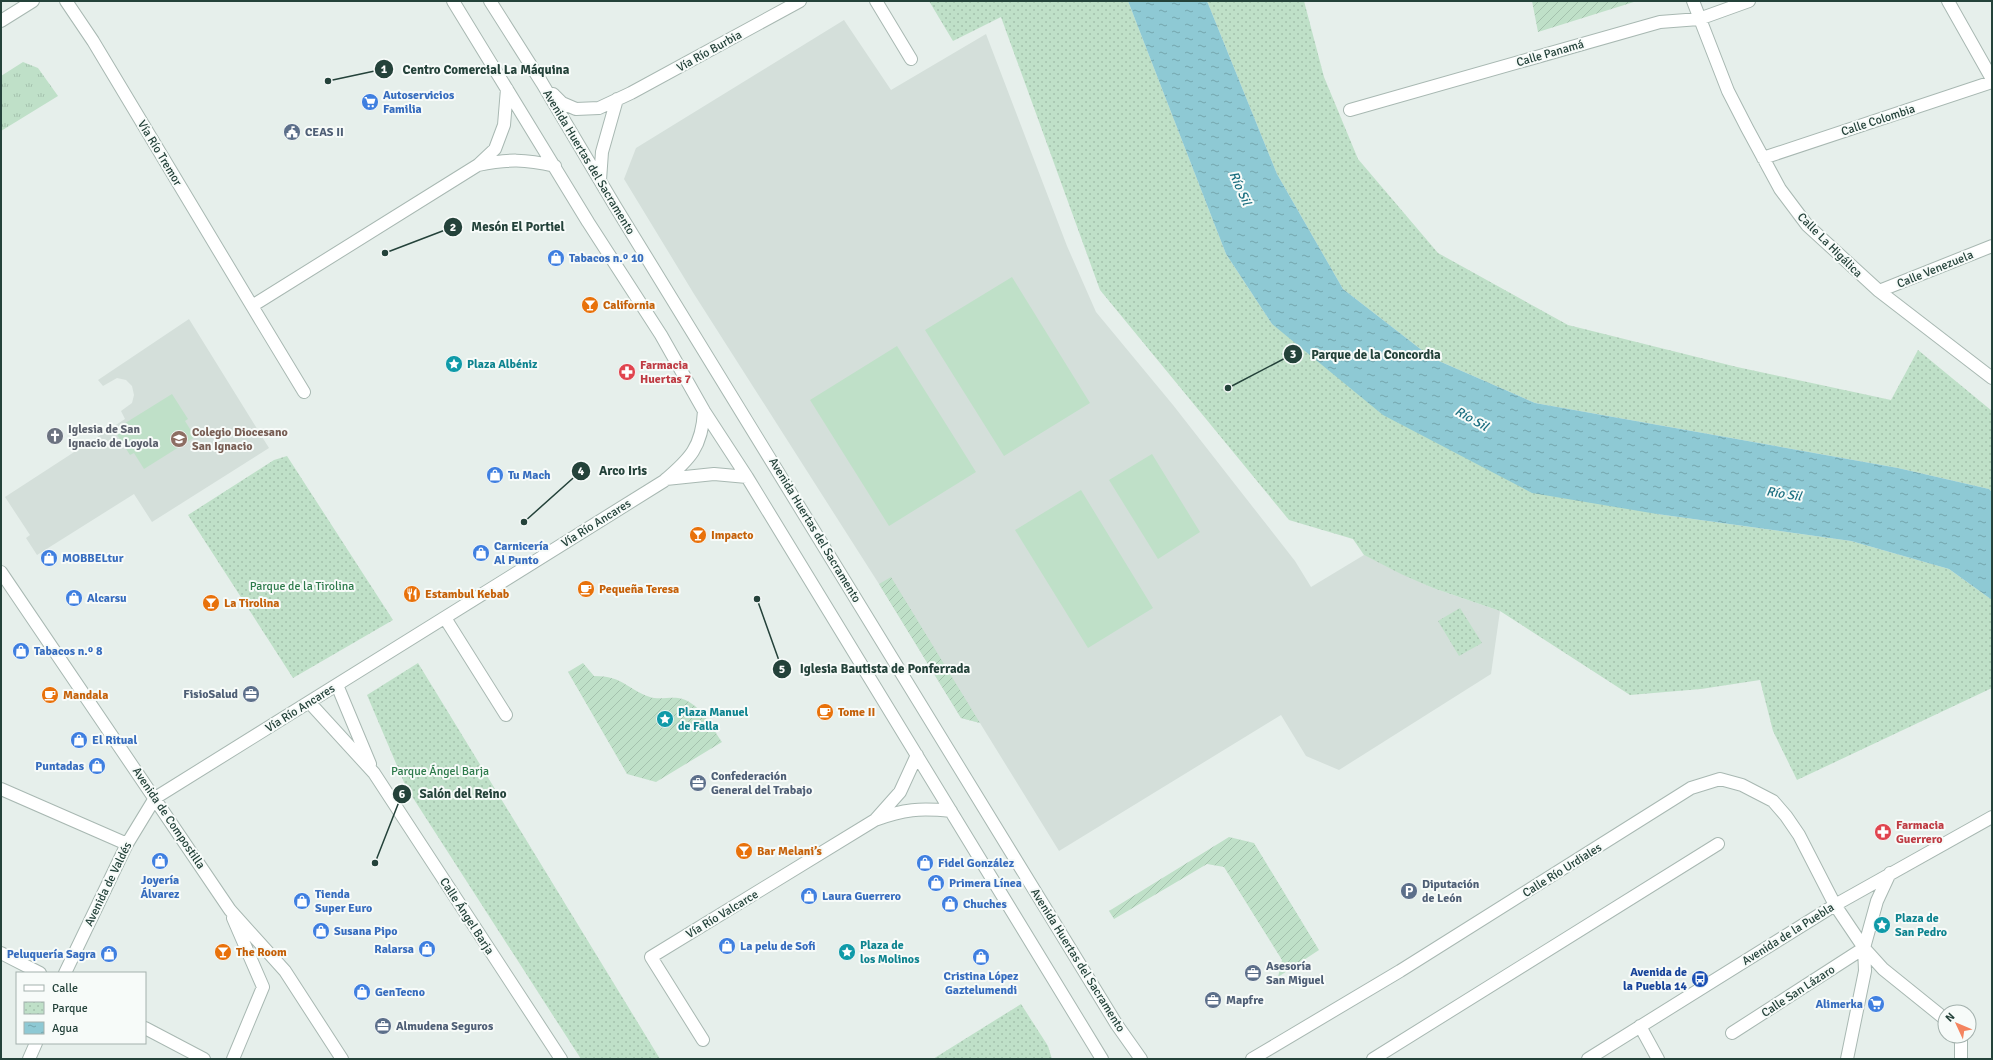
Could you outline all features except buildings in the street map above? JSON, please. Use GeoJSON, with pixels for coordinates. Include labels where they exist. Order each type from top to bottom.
{"type":"FeatureCollection","features":[{"type":"Feature","properties":{"kind":"street"},"geometry":{"type":"LineString","coordinates":[[1,21],[33,1]]}},
{"type":"Feature","properties":{"kind":"street","name":"Vía Río Tremor"},"geometry":{"type":"LineString","coordinates":[[66,1],[93,41],[304,392]]}},
{"type":"Feature","properties":{"kind":"street"},"geometry":{"type":"LineString","coordinates":[[453,1],[588,222],[661,335],[704,411],[747,477],[1102,1059]]}},
{"type":"Feature","properties":{"kind":"street","name":"Avenida Huertas del Sacramento"},"geometry":{"type":"LineString","coordinates":[[490,1],[542,83],[615,206],[695,334],[1113,1018],[1141,1059]]}},
{"type":"Feature","properties":{"kind":"street","name":"Vía Río Burbia"},"geometry":{"type":"LineString","coordinates":[[542,83],[562,103],[576,109],[599,108],[617,98],[631,93],[800,1]]}},
{"type":"Feature","properties":{"kind":"street"},"geometry":{"type":"LineString","coordinates":[[876,1],[911,59]]}},
{"type":"Feature","properties":{"kind":"street","name":"Calle La Higálica"},"geometry":{"type":"LineString","coordinates":[[1693,1],[1728,91],[1780,189],[1807,225],[1879,291],[1992,378]]}},
{"type":"Feature","properties":{"kind":"street","name":"Calle Panamá"},"geometry":{"type":"LineString","coordinates":[[1350,110],[1660,22],[1699,19],[1749,1]]}},
{"type":"Feature","properties":{"kind":"street"},"geometry":{"type":"LineString","coordinates":[[1948,1],[1992,79]]}},
{"type":"Feature","properties":{"kind":"street","name":"Calle Colombia"},"geometry":{"type":"LineString","coordinates":[[1764,158],[1992,82]]}},
{"type":"Feature","properties":{"kind":"street"},"geometry":{"type":"LineString","coordinates":[[252,306],[478,165],[495,149],[504,125],[507,89]]}},
{"type":"Feature","properties":{"kind":"street"},"geometry":{"type":"LineString","coordinates":[[600,180],[602,152],[617,98]]}},
{"type":"Feature","properties":{"kind":"street"},"geometry":{"type":"LineString","coordinates":[[478,165],[499,161],[528,160],[555,166]]}},
{"type":"Feature","properties":{"kind":"street","name":"Calle Venezuela"},"geometry":{"type":"LineString","coordinates":[[1879,291],[1992,246]]}},
{"type":"Feature","properties":{"kind":"street","name":"Vía Río Ancares"},"geometry":{"type":"LineString","coordinates":[[155,798],[666,479],[686,461],[695,448],[703,432],[704,411]]}},
{"type":"Feature","properties":{"kind":"street","name":"Vía Río Ancares"},"geometry":{"type":"LineString","coordinates":[[666,479],[714,474],[747,477]]}},
{"type":"Feature","properties":{"kind":"street","name":"Avenida de Compostilla"},"geometry":{"type":"LineString","coordinates":[[1,573],[230,910],[285,971],[342,1059]]}},
{"type":"Feature","properties":{"kind":"street"},"geometry":{"type":"LineString","coordinates":[[445,618],[506,715]]}},
{"type":"Feature","properties":{"kind":"street","name":"Calle Ángel Barja"},"geometry":{"type":"LineString","coordinates":[[337,685],[374,773]]}},
{"type":"Feature","properties":{"kind":"street","name":"Calle Ángel Barja"},"geometry":{"type":"LineString","coordinates":[[309,702],[374,773],[561,1059]]}},
{"type":"Feature","properties":{"kind":"street","name":"Vía Río Valcarce"},"geometry":{"type":"LineString","coordinates":[[875,820],[900,792],[917,755]]}},
{"type":"Feature","properties":{"kind":"street","name":"Calle Río Urdiales"},"geometry":{"type":"LineString","coordinates":[[1252,1059],[1400,971],[1691,788],[1720,779],[1742,785],[1773,801],[1786,816],[1799,835],[1835,905],[1864,948],[1883,969],[1937,1013]]}},
{"type":"Feature","properties":{"kind":"street"},"geometry":{"type":"LineString","coordinates":[[1,789],[126,844]]}},
{"type":"Feature","properties":{"kind":"street","name":"Avenida de Valdés"},"geometry":{"type":"LineString","coordinates":[[65,972],[126,844],[155,798]]}},
{"type":"Feature","properties":{"kind":"street","name":"Vía Río Valcarce"},"geometry":{"type":"LineString","coordinates":[[703,1040],[651,957],[875,820],[896,812],[923,808],[951,811]]}},
{"type":"Feature","properties":{"kind":"street","name":"Avenida de la Puebla"},"geometry":{"type":"LineString","coordinates":[[1588,1059],[1835,905],[1992,817]]}},
{"type":"Feature","properties":{"kind":"street"},"geometry":{"type":"LineString","coordinates":[[1374,1059],[1718,844]]}},
{"type":"Feature","properties":{"kind":"street"},"geometry":{"type":"LineString","coordinates":[[1847,1059],[1865,971],[1864,948],[1877,901],[1890,873]]}},
{"type":"Feature","properties":{"kind":"street"},"geometry":{"type":"LineString","coordinates":[[230,910],[263,987],[233,1059]]}},
{"type":"Feature","properties":{"kind":"street","name":"Calle San Lázaro"},"geometry":{"type":"LineString","coordinates":[[1732,1033],[1864,948]]}},
{"type":"Feature","properties":{"kind":"street"},"geometry":{"type":"LineString","coordinates":[[1,953],[38,972]]}},
{"type":"Feature","properties":{"kind":"street"},"geometry":{"type":"LineString","coordinates":[[1640,1026],[1658,1059]]}},
{"type":"Feature","properties":{"kind":"street"},"geometry":{"type":"LineString","coordinates":[[146,1029],[204,1059]]}},
{"type":"Feature","properties":{"kind":"street"},"geometry":{"type":"LineString","coordinates":[[29,1059],[36,1044]]}},
{"type":"Feature","properties":{"kind":"street"},"geometry":{"type":"LineString","coordinates":[[1961,1044],[1961,1059]]}},
{"type":"Feature","properties":{"kind":"shaded area"},"geometry":{"type":"Polygon","coordinates":[[[844,20],[891,90],[986,34],[1067,246],[1096,312],[1173,405],[1295,561],[1311,587],[1364,555],[1433,588],[1500,611],[1491,674],[1339,770],[1306,756],[1281,715],[1059,851],[980,723],[961,718],[879,584],[694,294],[624,179],[636,148],[844,20]]]}},
{"type":"Feature","properties":{"kind":"shaded area","name":"Colegio Diocesano San Ignacio"},"geometry":{"type":"Polygon","coordinates":[[[189,319],[269,448],[152,522],[134,494],[37,555],[26,538],[30,535],[5,497],[125,419],[121,411],[132,403],[134,395],[132,386],[126,380],[117,378],[103,386],[98,380],[189,319]]]}},
{"type":"Feature","properties":{"kind":"green space"},"geometry":{"type":"Polygon","coordinates":[[[929,1],[1128,1],[1226,254],[1272,324],[1657,514],[1851,541],[1949,569],[1992,600],[1992,688],[1797,780],[1773,731],[1760,680],[1701,689],[1630,695],[1500,611],[1433,588],[1401,574],[1364,555],[1353,539],[1289,520],[1100,290],[1001,17],[953,41],[929,1]]]}},
{"type":"Feature","properties":{"kind":"green space"},"geometry":{"type":"Polygon","coordinates":[[[1207,1],[1304,1],[1324,77],[1358,159],[1438,253],[1568,325],[1737,367],[1891,400],[1918,350],[1992,411],[1992,492],[1989,489],[1898,468],[1535,403],[1432,358],[1343,289],[1277,174],[1207,1]]]}},
{"type":"Feature","properties":{"kind":"green space"},"geometry":{"type":"Polygon","coordinates":[[[1532,1],[1637,1],[1538,32],[1532,1]]]}},
{"type":"Feature","properties":{"kind":"green space"},"geometry":{"type":"Polygon","coordinates":[[[23,62],[38,68],[58,96],[1,131],[1,76],[23,62]]]}},
{"type":"Feature","properties":{"kind":"green space"},"geometry":{"type":"Polygon","coordinates":[[[1012,277],[1090,403],[1004,456],[925,330],[1012,277]]]}},
{"type":"Feature","properties":{"kind":"green space"},"geometry":{"type":"Polygon","coordinates":[[[897,346],[976,472],[889,526],[810,400],[897,346]]]}},
{"type":"Feature","properties":{"kind":"green space"},"geometry":{"type":"Polygon","coordinates":[[[172,394],[188,419],[185,421],[195,437],[144,469],[134,453],[130,455],[114,430],[172,394]]]}},
{"type":"Feature","properties":{"kind":"green space"},"geometry":{"type":"Polygon","coordinates":[[[1152,454],[1200,532],[1158,559],[1109,480],[1152,454]]]}},
{"type":"Feature","properties":{"kind":"green space","name":"Parque de la Tirolina"},"geometry":{"type":"Polygon","coordinates":[[[287,456],[393,620],[293,678],[188,515],[274,460],[287,456]]]}},
{"type":"Feature","properties":{"kind":"green space"},"geometry":{"type":"Polygon","coordinates":[[[1081,490],[1153,608],[1088,648],[1015,530],[1081,490]]]}},
{"type":"Feature","properties":{"kind":"green space"},"geometry":{"type":"Polygon","coordinates":[[[891,577],[980,723],[961,718],[879,584],[891,577]]]}},
{"type":"Feature","properties":{"kind":"green space"},"geometry":{"type":"Polygon","coordinates":[[[1460,608],[1482,643],[1459,656],[1438,621],[1460,608]]]}},
{"type":"Feature","properties":{"kind":"green space","name":"Parque Ángel Barja"},"geometry":{"type":"Polygon","coordinates":[[[418,663],[660,1059],[581,1059],[406,787],[367,695],[418,663]]]}},
{"type":"Feature","properties":{"kind":"green space"},"geometry":{"type":"Polygon","coordinates":[[[583,663],[594,676],[612,678],[650,697],[678,698],[685,700],[704,715],[722,742],[656,782],[627,774],[568,672],[583,663]]]}},
{"type":"Feature","properties":{"kind":"green space"},"geometry":{"type":"Polygon","coordinates":[[[1229,837],[1254,843],[1319,950],[1278,977],[1282,960],[1224,867],[1207,864],[1114,919],[1109,911],[1229,837]]]}},
{"type":"Feature","properties":{"kind":"green space"},"geometry":{"type":"Polygon","coordinates":[[[1021,1004],[1048,1046],[1052,1059],[933,1059],[1021,1004]]]}},
{"type":"Feature","properties":{"kind":"water","name":"Río Sil"},"geometry":{"type":"Polygon","coordinates":[[[1128,1],[1207,1],[1277,174],[1343,289],[1432,358],[1535,403],[1898,468],[1989,489],[1992,492],[1992,600],[1949,569],[1851,541],[1657,514],[1532,493],[1383,415],[1272,324],[1226,254],[1128,1]]]}},
{"type":"Feature","properties":{"kind":"place","name":"Centro Comercial La Máquina"},"geometry":{"type":"Point","coordinates":[328,81]}},
{"type":"Feature","properties":{"kind":"place","name":"Autoservicios Familia"},"geometry":{"type":"Point","coordinates":[370,102]}},
{"type":"Feature","properties":{"kind":"place","name":"CEAS II"},"geometry":{"type":"Point","coordinates":[292,132]}},
{"type":"Feature","properties":{"kind":"place","name":"Mesón El Portiel"},"geometry":{"type":"Point","coordinates":[385,253]}},
{"type":"Feature","properties":{"kind":"place","name":"Tabacos n.º 10"},"geometry":{"type":"Point","coordinates":[556,258]}},
{"type":"Feature","properties":{"kind":"place","name":"California"},"geometry":{"type":"Point","coordinates":[590,305]}},
{"type":"Feature","properties":{"kind":"place","name":"Plaza Albéniz"},"geometry":{"type":"Point","coordinates":[454,364]}},
{"type":"Feature","properties":{"kind":"place","name":"Farmacia Huertas 7"},"geometry":{"type":"Point","coordinates":[627,372]}},
{"type":"Feature","properties":{"kind":"place","name":"Parque de la Concordia"},"geometry":{"type":"Point","coordinates":[1228,388]}},
{"type":"Feature","properties":{"kind":"place","name":"Iglesia de San Ignacio de Loyola"},"geometry":{"type":"Point","coordinates":[55,436]}},
{"type":"Feature","properties":{"kind":"place","name":"Colegio Diocesano San Ignacio"},"geometry":{"type":"Point","coordinates":[179,439]}},
{"type":"Feature","properties":{"kind":"place","name":"Tu Mach"},"geometry":{"type":"Point","coordinates":[495,475]}},
{"type":"Feature","properties":{"kind":"place","name":"Arco Iris"},"geometry":{"type":"Point","coordinates":[524,522]}},
{"type":"Feature","properties":{"kind":"place","name":"Impacto"},"geometry":{"type":"Point","coordinates":[698,535]}},
{"type":"Feature","properties":{"kind":"place","name":"Carnicería Al Punto"},"geometry":{"type":"Point","coordinates":[481,553]}},
{"type":"Feature","properties":{"kind":"place","name":"MOBBELtur"},"geometry":{"type":"Point","coordinates":[49,558]}},
{"type":"Feature","properties":{"kind":"place","name":"Pequeña Teresa"},"geometry":{"type":"Point","coordinates":[586,589]}},
{"type":"Feature","properties":{"kind":"place","name":"Estambul Kebab"},"geometry":{"type":"Point","coordinates":[412,594]}},
{"type":"Feature","properties":{"kind":"place","name":"Alcarsu"},"geometry":{"type":"Point","coordinates":[74,598]}},
{"type":"Feature","properties":{"kind":"place","name":"Iglesia Bautista de Ponferrada"},"geometry":{"type":"Point","coordinates":[757,599]}},
{"type":"Feature","properties":{"kind":"place","name":"La Tirolina"},"geometry":{"type":"Point","coordinates":[211,603]}},
{"type":"Feature","properties":{"kind":"place","name":"Tabacos n.º 8"},"geometry":{"type":"Point","coordinates":[21,651]}},
{"type":"Feature","properties":{"kind":"place","name":"FisioSalud"},"geometry":{"type":"Point","coordinates":[251,694]}},
{"type":"Feature","properties":{"kind":"place","name":"Mandala"},"geometry":{"type":"Point","coordinates":[50,695]}},
{"type":"Feature","properties":{"kind":"place","name":"Tome II"},"geometry":{"type":"Point","coordinates":[825,712]}},
{"type":"Feature","properties":{"kind":"place","name":"Plaza Manuel de Falla"},"geometry":{"type":"Point","coordinates":[665,719]}},
{"type":"Feature","properties":{"kind":"place","name":"El Ritual"},"geometry":{"type":"Point","coordinates":[79,740]}},
{"type":"Feature","properties":{"kind":"place","name":"Puntadas"},"geometry":{"type":"Point","coordinates":[97,766]}},
{"type":"Feature","properties":{"kind":"place","name":"Confederación General del Trabajo"},"geometry":{"type":"Point","coordinates":[698,783]}},
{"type":"Feature","properties":{"kind":"place","name":"Farmacia Guerrero"},"geometry":{"type":"Point","coordinates":[1883,832]}},
{"type":"Feature","properties":{"kind":"place","name":"Bar Melani’s"},"geometry":{"type":"Point","coordinates":[744,851]}},
{"type":"Feature","properties":{"kind":"place","name":"Joyería Álvarez"},"geometry":{"type":"Point","coordinates":[160,861]}},
{"type":"Feature","properties":{"kind":"place","name":"Salón del Reino"},"geometry":{"type":"Point","coordinates":[375,863]}},
{"type":"Feature","properties":{"kind":"place","name":"Fidel González"},"geometry":{"type":"Point","coordinates":[925,863]}},
{"type":"Feature","properties":{"kind":"place","name":"Primera Línea"},"geometry":{"type":"Point","coordinates":[936,883]}},
{"type":"Feature","properties":{"kind":"place","name":"Diputación de León"},"geometry":{"type":"Point","coordinates":[1409,891]}},
{"type":"Feature","properties":{"kind":"place","name":"Laura Guerrero"},"geometry":{"type":"Point","coordinates":[809,896]}},
{"type":"Feature","properties":{"kind":"place","name":"Tienda Super Euro"},"geometry":{"type":"Point","coordinates":[302,901]}},
{"type":"Feature","properties":{"kind":"place","name":"Chuches"},"geometry":{"type":"Point","coordinates":[950,904]}},
{"type":"Feature","properties":{"kind":"place","name":"Plaza de San Pedro"},"geometry":{"type":"Point","coordinates":[1882,925]}},
{"type":"Feature","properties":{"kind":"place","name":"Susana Pipo"},"geometry":{"type":"Point","coordinates":[321,931]}},
{"type":"Feature","properties":{"kind":"place","name":"La pelu de Sofi"},"geometry":{"type":"Point","coordinates":[727,946]}},
{"type":"Feature","properties":{"kind":"place","name":"Ralarsa"},"geometry":{"type":"Point","coordinates":[427,949]}},
{"type":"Feature","properties":{"kind":"place","name":"The Room"},"geometry":{"type":"Point","coordinates":[223,952]}},
{"type":"Feature","properties":{"kind":"place","name":"Plaza de los Molinos"},"geometry":{"type":"Point","coordinates":[847,952]}},
{"type":"Feature","properties":{"kind":"place","name":"Peluquería Sagra"},"geometry":{"type":"Point","coordinates":[109,954]}},
{"type":"Feature","properties":{"kind":"place","name":"Cristina López Gaztelumendi"},"geometry":{"type":"Point","coordinates":[981,957]}},
{"type":"Feature","properties":{"kind":"place","name":"Asesoría San Miguel"},"geometry":{"type":"Point","coordinates":[1253,973]}},
{"type":"Feature","properties":{"kind":"place","name":"Avenida de la Puebla 14"},"geometry":{"type":"Point","coordinates":[1700,979]}},
{"type":"Feature","properties":{"kind":"place","name":"GenTecno"},"geometry":{"type":"Point","coordinates":[362,992]}},
{"type":"Feature","properties":{"kind":"place","name":"Mapfre"},"geometry":{"type":"Point","coordinates":[1213,1000]}},
{"type":"Feature","properties":{"kind":"place","name":"Alimerka"},"geometry":{"type":"Point","coordinates":[1876,1004]}},
{"type":"Feature","properties":{"kind":"place","name":"Almudena Seguros"},"geometry":{"type":"Point","coordinates":[383,1026]}}]}
